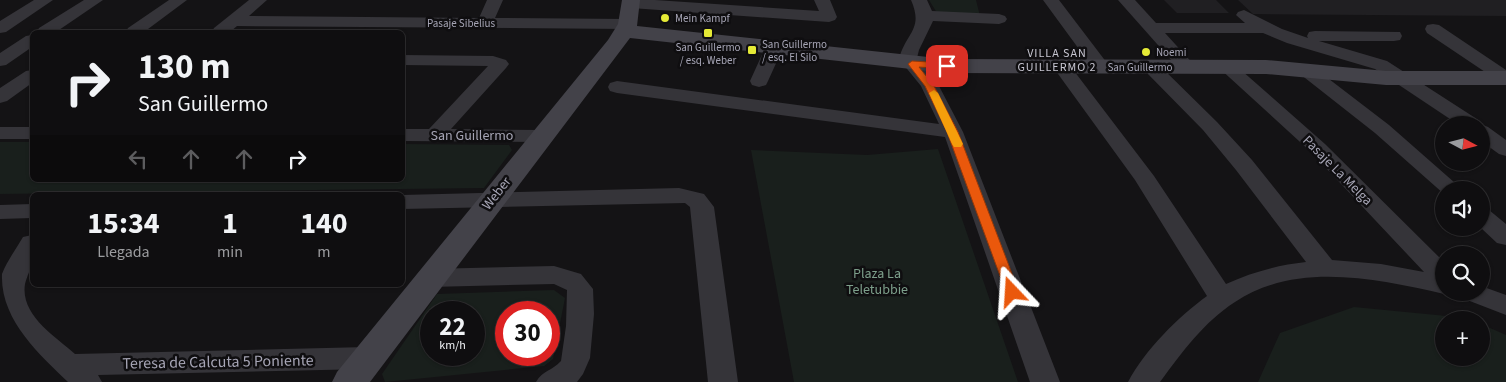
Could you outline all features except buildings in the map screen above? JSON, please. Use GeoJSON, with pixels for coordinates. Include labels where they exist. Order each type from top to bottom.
{"type":"FeatureCollection","features":[{"type":"Feature","properties":{"kind":"street"},"geometry":{"type":"LineString","coordinates":[[0,28],[45,0]]}},
{"type":"Feature","properties":{"kind":"street"},"geometry":{"type":"LineString","coordinates":[[48,30],[95,0]]}},
{"type":"Feature","properties":{"kind":"street"},"geometry":{"type":"LineString","coordinates":[[137,30],[179,0]]}},
{"type":"Feature","properties":{"kind":"street"},"geometry":{"type":"LineString","coordinates":[[223,30],[259,0]]}},
{"type":"Feature","properties":{"kind":"street"},"geometry":{"type":"LineString","coordinates":[[485,23],[495,0]]}},
{"type":"Feature","properties":{"kind":"street"},"geometry":{"type":"LineString","coordinates":[[626,28],[631,1],[720,4],[829,17],[822,0]]}},
{"type":"Feature","properties":{"kind":"street"},"geometry":{"type":"LineString","coordinates":[[920,0],[926,16],[925,24],[908,56],[912,64],[930,86],[953,132],[1045,382]]}},
{"type":"Feature","properties":{"kind":"street"},"geometry":{"type":"LineString","coordinates":[[1051,0],[1101,67]]}},
{"type":"Feature","properties":{"kind":"street"},"geometry":{"type":"LineString","coordinates":[[1126,0],[1187,67]]}},
{"type":"Feature","properties":{"kind":"street"},"geometry":{"type":"LineString","coordinates":[[1244,15],[1265,28],[1286,36],[1381,64],[1460,116]]}},
{"type":"Feature","properties":{"kind":"street"},"geometry":{"type":"LineString","coordinates":[[926,16],[999,19]]}},
{"type":"Feature","properties":{"kind":"street","name":"Pasaje Sibelius"},"geometry":{"type":"LineString","coordinates":[[234,21],[485,23],[626,28]]}},
{"type":"Feature","properties":{"kind":"street","name":"San Guillermo"},"geometry":{"type":"LineString","coordinates":[[626,28],[912,64],[965,67],[1227,67],[1306,70],[1403,78],[1506,78]]}},
{"type":"Feature","properties":{"kind":"street","name":"Weber"},"geometry":{"type":"LineString","coordinates":[[350,382],[626,28]]}},
{"type":"Feature","properties":{"kind":"street"},"geometry":{"type":"LineString","coordinates":[[1151,28],[1265,28]]}},
{"type":"Feature","properties":{"kind":"street"},"geometry":{"type":"LineString","coordinates":[[1433,29],[1506,78]]}},
{"type":"Feature","properties":{"kind":"street"},"geometry":{"type":"LineString","coordinates":[[1286,36],[1394,36]]}},
{"type":"Feature","properties":{"kind":"street"},"geometry":{"type":"LineString","coordinates":[[0,62],[30,41]]}},
{"type":"Feature","properties":{"kind":"street"},"geometry":{"type":"LineString","coordinates":[[758,81],[774,48]]}},
{"type":"Feature","properties":{"kind":"street"},"geometry":{"type":"LineString","coordinates":[[406,63],[499,62],[498,66],[436,135]]}},
{"type":"Feature","properties":{"kind":"street"},"geometry":{"type":"LineString","coordinates":[[1062,67],[1153,190],[1222,299]]}},
{"type":"Feature","properties":{"kind":"street"},"geometry":{"type":"LineString","coordinates":[[1151,67],[1210,126],[1244,165],[1324,268]]}},
{"type":"Feature","properties":{"kind":"street","name":"Pasaje La Melga"},"geometry":{"type":"LineString","coordinates":[[1227,67],[1318,148],[1435,268]]}},
{"type":"Feature","properties":{"kind":"street"},"geometry":{"type":"LineString","coordinates":[[1306,70],[1382,129],[1442,181]]}},
{"type":"Feature","properties":{"kind":"street"},"geometry":{"type":"LineString","coordinates":[[0,75],[30,75]]}},
{"type":"Feature","properties":{"kind":"street"},"geometry":{"type":"LineString","coordinates":[[0,97],[30,76]]}},
{"type":"Feature","properties":{"kind":"street"},"geometry":{"type":"LineString","coordinates":[[617,87],[953,132]]}},
{"type":"Feature","properties":{"kind":"street"},"geometry":{"type":"LineString","coordinates":[[1490,127],[1506,127]]}},
{"type":"Feature","properties":{"kind":"street"},"geometry":{"type":"LineString","coordinates":[[0,133],[30,133]]}},
{"type":"Feature","properties":{"kind":"street","name":"San Guillermo"},"geometry":{"type":"LineString","coordinates":[[405,135],[542,136]]}},
{"type":"Feature","properties":{"kind":"street"},"geometry":{"type":"LineString","coordinates":[[1490,138],[1506,150]]}},
{"type":"Feature","properties":{"kind":"street"},"geometry":{"type":"LineString","coordinates":[[405,202],[679,195],[695,198],[702,207],[723,382]]}},
{"type":"Feature","properties":{"kind":"street"},"geometry":{"type":"LineString","coordinates":[[0,212],[30,211]]}},
{"type":"Feature","properties":{"kind":"street"},"geometry":{"type":"LineString","coordinates":[[1490,224],[1506,237]]}},
{"type":"Feature","properties":{"kind":"street"},"geometry":{"type":"LineString","coordinates":[[30,246],[17,266],[5,292],[25,328],[78,373]]}},
{"type":"Feature","properties":{"kind":"street"},"geometry":{"type":"LineString","coordinates":[[1143,382],[1199,315],[1222,299],[1265,278],[1283,273],[1324,268],[1367,270],[1435,283]]}},
{"type":"Feature","properties":{"kind":"street"},"geometry":{"type":"LineString","coordinates":[[430,278],[554,275],[563,276],[576,284],[581,295],[576,357],[571,370],[551,382]]}},
{"type":"Feature","properties":{"kind":"street"},"geometry":{"type":"LineString","coordinates":[[1490,299],[1506,305]]}},
{"type":"Feature","properties":{"kind":"street","name":"Teresa de Calcuta 5 Poniente"},"geometry":{"type":"LineString","coordinates":[[78,373],[367,358]]}},
{"type":"Feature","properties":{"kind":"shaded area"},"geometry":{"type":"Polygon","coordinates":[[[1164,0],[1216,0],[1229,13],[1177,13],[1164,0]]]}},
{"type":"Feature","properties":{"kind":"shaded area"},"geometry":{"type":"Polygon","coordinates":[[[1238,0],[1506,0],[1506,16],[1253,14],[1238,0]]]}},
{"type":"Feature","properties":{"kind":"green space"},"geometry":{"type":"Polygon","coordinates":[[[929,0],[976,0],[980,16],[937,13],[929,0]]]}},
{"type":"Feature","properties":{"kind":"green space"},"geometry":{"type":"Polygon","coordinates":[[[0,142],[30,142],[30,182],[405,182],[405,144],[509,145],[512,150],[484,188],[30,192],[30,194],[0,194],[0,142]]]}},
{"type":"Feature","properties":{"kind":"green space","name":"Plaza La Teletubbie"},"geometry":{"type":"Polygon","coordinates":[[[938,149],[1018,382],[794,382],[751,150],[867,155],[938,149]]]}},
{"type":"Feature","properties":{"kind":"green space"},"geometry":{"type":"Polygon","coordinates":[[[554,290],[565,298],[560,323],[560,301],[495,301],[495,366],[544,366],[385,382],[382,374],[420,319],[420,366],[485,366],[485,301],[432,301],[437,294],[554,290]]]}},
{"type":"Feature","properties":{"kind":"green space"},"geometry":{"type":"Polygon","coordinates":[[[1354,307],[1435,315],[1435,366],[1490,366],[1490,328],[1506,335],[1506,382],[1258,382],[1280,333],[1354,307]]]}},
{"type":"Feature","properties":{"kind":"slow traffic"},"geometry":{"type":"LineString","coordinates":[[934,93],[958,144]]}},
{"type":"Feature","properties":{"kind":"place","name":"Mein Kampf"},"geometry":{"type":"Point","coordinates":[665,18]}},
{"type":"Feature","properties":{"kind":"place","name":"San Guillermo / esq. Weber"},"geometry":{"type":"Point","coordinates":[708,33]}},
{"type":"Feature","properties":{"kind":"place","name":"San Guillermo / esq. El Silo"},"geometry":{"type":"Point","coordinates":[752,50]}},
{"type":"Feature","properties":{"kind":"place","name":"Noemi"},"geometry":{"type":"Point","coordinates":[1146,52]}},
{"type":"Feature","properties":{"kind":"district","name":"VILLA SAN GUILLERMO 2"},"geometry":{"type":"Point","coordinates":[1057,60]}},
{"type":"Feature","properties":{"kind":"route"},"geometry":{"type":"LineString","coordinates":[[947,66],[912,64],[930,86],[953,132],[1012,292]]}}]}
